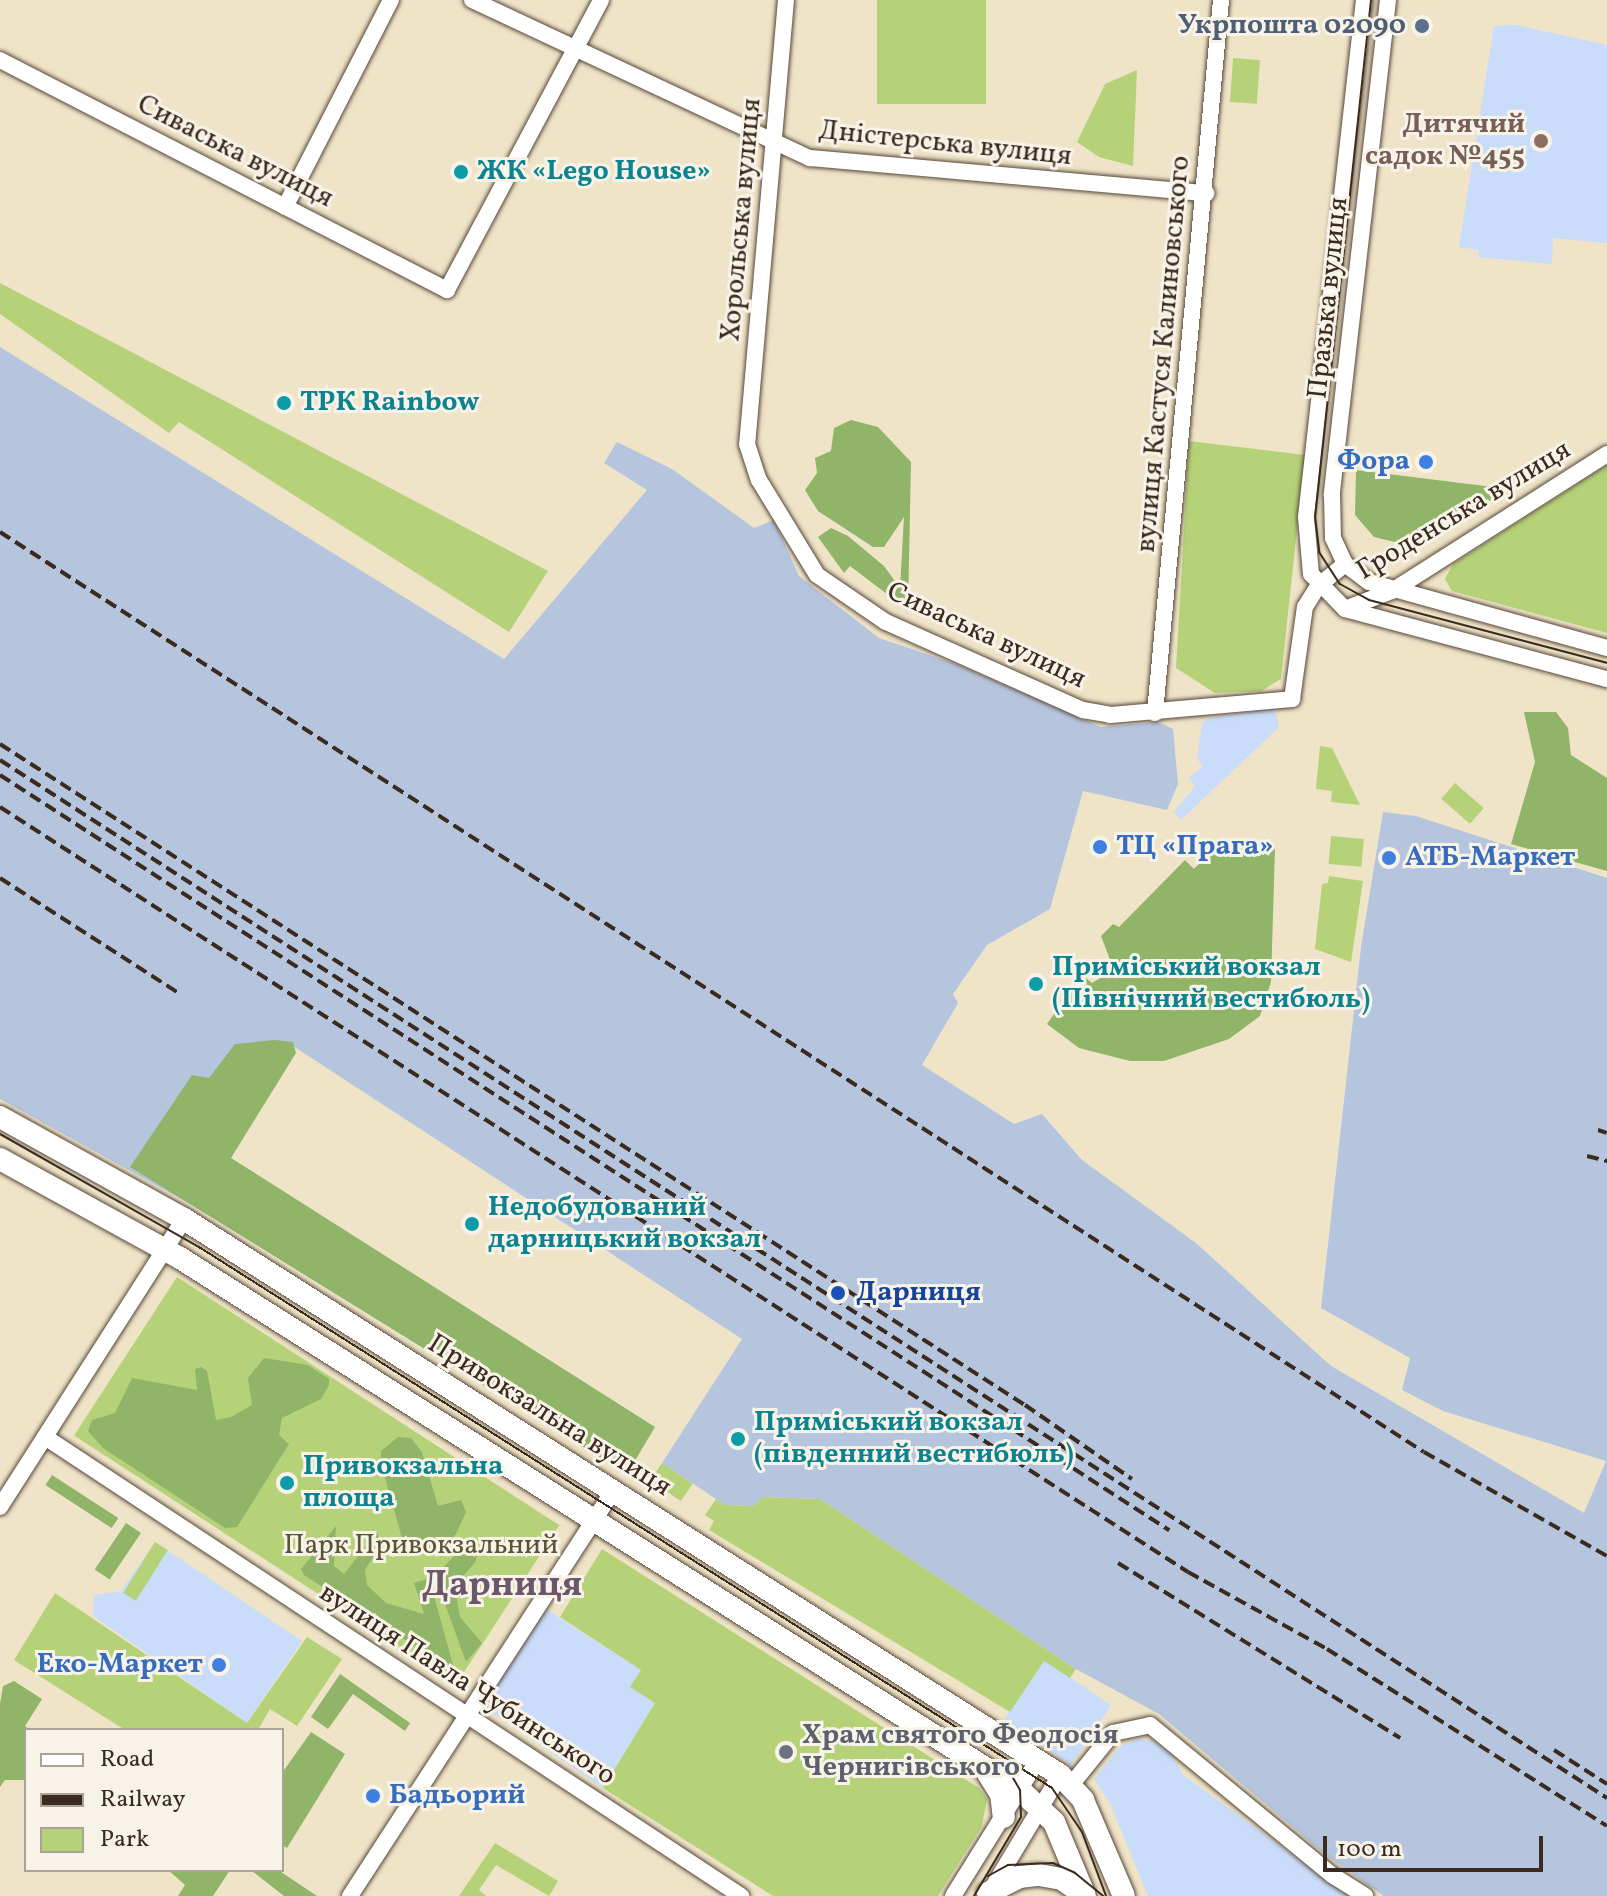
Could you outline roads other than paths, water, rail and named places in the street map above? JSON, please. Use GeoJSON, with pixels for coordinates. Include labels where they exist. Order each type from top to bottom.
{"type":"FeatureCollection","features":[{"type":"Feature","properties":{"kind":"main road","name":"Привокзальна вулиця"},"geometry":{"type":"LineString","coordinates":[[0,1117],[184,1219],[1065,1780]]}},
{"type":"Feature","properties":{"kind":"main road"},"geometry":{"type":"LineString","coordinates":[[0,1159],[166,1250],[1020,1790],[1041,1805],[1061,1833],[1085,1896]]}},
{"type":"Feature","properties":{"kind":"main road"},"geometry":{"type":"LineString","coordinates":[[981,1765],[997,1785],[1004,1817]]}},
{"type":"Feature","properties":{"kind":"main road"},"geometry":{"type":"LineString","coordinates":[[1065,1780],[1083,1800],[1124,1896]]}},
{"type":"Feature","properties":{"kind":"main road"},"geometry":{"type":"LineString","coordinates":[[987,1895],[1019,1877],[1039,1875],[1062,1879],[1085,1896]]}},
{"type":"Feature","properties":{"kind":"street"},"geometry":{"type":"LineString","coordinates":[[285,207],[391,0]]}},
{"type":"Feature","properties":{"kind":"street","name":"Дністерська вулиця"},"geometry":{"type":"LineString","coordinates":[[472,0],[810,158],[1206,193]]}},
{"type":"Feature","properties":{"kind":"street"},"geometry":{"type":"LineString","coordinates":[[575,46],[601,0]]}},
{"type":"Feature","properties":{"kind":"street","name":"Хорольська вулиця"},"geometry":{"type":"LineString","coordinates":[[747,444],[777,145],[786,0]]}},
{"type":"Feature","properties":{"kind":"street","name":"вулиця Кастуся Калиновського"},"geometry":{"type":"LineString","coordinates":[[1155,713],[1206,193],[1221,0]]}},
{"type":"Feature","properties":{"kind":"street","name":"Празька вулиця"},"geometry":{"type":"LineString","coordinates":[[1318,586],[1307,562],[1306,517],[1364,0]]}},
{"type":"Feature","properties":{"kind":"street","name":"Празька вулиця"},"geometry":{"type":"LineString","coordinates":[[1345,564],[1333,538],[1332,495],[1388,0]]}},
{"type":"Feature","properties":{"kind":"street","name":"Сиваська вулиця"},"geometry":{"type":"LineString","coordinates":[[0,60],[447,290],[575,46]]}},
{"type":"Feature","properties":{"kind":"street","name":"Сиваська вулиця"},"geometry":{"type":"LineString","coordinates":[[747,444],[759,480],[808,565],[867,611],[1083,710],[1155,713],[1292,699],[1305,607],[1318,586]]}},
{"type":"Feature","properties":{"kind":"street","name":"Гроденська вулиця"},"geometry":{"type":"LineString","coordinates":[[1345,609],[1392,591],[1607,454]]}},
{"type":"Feature","properties":{"kind":"street"},"geometry":{"type":"LineString","coordinates":[[1607,648],[1392,591],[1356,576],[1345,564],[1318,586],[1345,609],[1607,679]]}},
{"type":"Feature","properties":{"kind":"street"},"geometry":{"type":"LineString","coordinates":[[0,1507],[184,1219]]}},
{"type":"Feature","properties":{"kind":"street","name":"вулиця Павла Чубинського"},"geometry":{"type":"LineString","coordinates":[[45,1437],[741,1896]]}},
{"type":"Feature","properties":{"kind":"street"},"geometry":{"type":"LineString","coordinates":[[350,1896],[612,1492]]}},
{"type":"Feature","properties":{"kind":"street"},"geometry":{"type":"LineString","coordinates":[[987,1895],[1041,1805],[1113,1733],[1150,1725],[1332,1875],[1365,1896]]}},
{"type":"Feature","properties":{"kind":"street"},"geometry":{"type":"LineString","coordinates":[[953,1896],[1038,1760]]}},
{"type":"Feature","properties":{"kind":"tram line"},"geometry":{"type":"LineString","coordinates":[[1371,0],[1315,517],[1319,552],[1340,584],[1369,600],[1607,663]]}},
{"type":"Feature","properties":{"kind":"tram line"},"geometry":{"type":"LineString","coordinates":[[0,1134],[199,1247],[1052,1788],[1082,1832],[1106,1896]]}},
{"type":"Feature","properties":{"kind":"tram line"},"geometry":{"type":"LineString","coordinates":[[974,1896],[1021,1817],[1020,1790],[1003,1760]]}},
{"type":"Feature","properties":{"kind":"tram line"},"geometry":{"type":"LineString","coordinates":[[988,1876],[1008,1865],[1053,1863],[1075,1873],[1103,1896]]}},
{"type":"Feature","properties":{"kind":"railway"},"geometry":{"type":"LineString","coordinates":[[0,532],[1424,1452],[1607,1556]]}},
{"type":"Feature","properties":{"kind":"railway"},"geometry":{"type":"LineString","coordinates":[[0,744],[1025,1405],[1132,1479]]}},
{"type":"Feature","properties":{"kind":"railway"},"geometry":{"type":"LineString","coordinates":[[0,760],[1607,1798]]}},
{"type":"Feature","properties":{"kind":"railway"},"geometry":{"type":"LineString","coordinates":[[0,775],[1169,1530]]}},
{"type":"Feature","properties":{"kind":"railway"},"geometry":{"type":"LineString","coordinates":[[0,807],[1188,1572],[1327,1649],[1607,1826]]}},
{"type":"Feature","properties":{"kind":"railway"},"geometry":{"type":"LineString","coordinates":[[0,878],[180,994]]}},
{"type":"Feature","properties":{"kind":"railway"},"geometry":{"type":"LineString","coordinates":[[1598,1130],[1607,1133]]}},
{"type":"Feature","properties":{"kind":"railway"},"geometry":{"type":"LineString","coordinates":[[1587,1156],[1607,1161]]}},
{"type":"Feature","properties":{"kind":"railway"},"geometry":{"type":"LineString","coordinates":[[1118,1563],[1400,1738]]}},
{"type":"Feature","properties":{"kind":"railway"},"geometry":{"type":"LineString","coordinates":[[1554,1750],[1607,1784]]}},
{"type":"Feature","properties":{"kind":"place","name":"Укрпошта 02090"},"geometry":{"type":"Point","coordinates":[1422,26]}},
{"type":"Feature","properties":{"kind":"place","name":"Дитячий садок №455"},"geometry":{"type":"Point","coordinates":[1541,141]}},
{"type":"Feature","properties":{"kind":"place","name":"ЖК «Lego House»"},"geometry":{"type":"Point","coordinates":[461,172]}},
{"type":"Feature","properties":{"kind":"place","name":"ТРК Rainbow"},"geometry":{"type":"Point","coordinates":[284,403]}},
{"type":"Feature","properties":{"kind":"place","name":"Фора"},"geometry":{"type":"Point","coordinates":[1426,462]}},
{"type":"Feature","properties":{"kind":"place","name":"ТЦ «Прага»"},"geometry":{"type":"Point","coordinates":[1100,847]}},
{"type":"Feature","properties":{"kind":"place","name":"АТБ-Маркет"},"geometry":{"type":"Point","coordinates":[1389,858]}},
{"type":"Feature","properties":{"kind":"place","name":"Приміський вокзал (Північний вестибюль)"},"geometry":{"type":"Point","coordinates":[1036,984]}},
{"type":"Feature","properties":{"kind":"place","name":"Недобудований дарницький вокзал"},"geometry":{"type":"Point","coordinates":[472,1224]}},
{"type":"Feature","properties":{"kind":"place","name":"Дарниця"},"geometry":{"type":"Point","coordinates":[838,1293]}},
{"type":"Feature","properties":{"kind":"place","name":"Приміський вокзал (південний вестибюль)"},"geometry":{"type":"Point","coordinates":[738,1439]}},
{"type":"Feature","properties":{"kind":"place","name":"Привокзальна площа"},"geometry":{"type":"Point","coordinates":[287,1483]}},
{"type":"Feature","properties":{"kind":"place","name":"Еко-Маркет"},"geometry":{"type":"Point","coordinates":[219,1665]}},
{"type":"Feature","properties":{"kind":"place","name":"Храм святого Феодосія Чернигівського"},"geometry":{"type":"Point","coordinates":[786,1752]}},
{"type":"Feature","properties":{"kind":"place","name":"Бадьорий"},"geometry":{"type":"Point","coordinates":[373,1796]}},
{"type":"Feature","properties":{"kind":"district","name":"Дарниця"},"geometry":{"type":"Point","coordinates":[502,1587]}},
{"type":"Feature","properties":{"kind":"park label","name":"Парк Привокзальний"},"geometry":{"type":"Point","coordinates":[421,1546]}}]}
